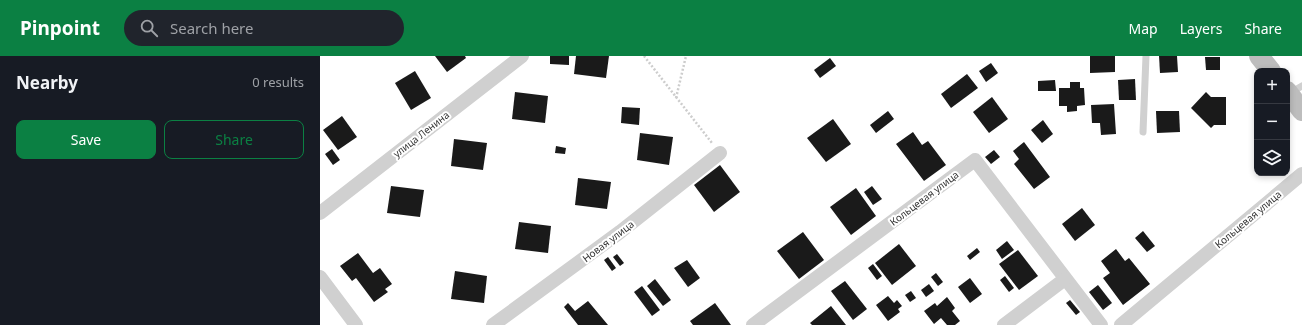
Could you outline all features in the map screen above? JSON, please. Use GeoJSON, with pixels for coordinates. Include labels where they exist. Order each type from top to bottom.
{"type":"FeatureCollection","features":[{"type":"Feature","properties":{"kind":"main road"},"geometry":{"type":"LineString","coordinates":[[1259,56],[1269,68]]}},
{"type":"Feature","properties":{"kind":"main road"},"geometry":{"type":"LineString","coordinates":[[1293,90],[1302,111]]}},
{"type":"Feature","properties":{"kind":"street","name":"улица Ленина"},"geometry":{"type":"LineString","coordinates":[[320,213],[522,56]]}},
{"type":"Feature","properties":{"kind":"street","name":"Новая улица"},"geometry":{"type":"LineString","coordinates":[[493,325],[620,232],[720,153]]}},
{"type":"Feature","properties":{"kind":"street","name":"Кольцевая улица"},"geometry":{"type":"LineString","coordinates":[[753,325],[976,160],[1101,325]]}},
{"type":"Feature","properties":{"kind":"street","name":"Кольцевая улица"},"geometry":{"type":"LineString","coordinates":[[1121,325],[1302,174]]}},
{"type":"Feature","properties":{"kind":"street"},"geometry":{"type":"LineString","coordinates":[[320,277],[356,325]]}},
{"type":"Feature","properties":{"kind":"street"},"geometry":{"type":"LineString","coordinates":[[1004,325],[1065,279]]}},
{"type":"Feature","properties":{"kind":"lane"},"geometry":{"type":"LineString","coordinates":[[1143,132],[1146,56]]}},
{"type":"Feature","properties":{"kind":"path"},"geometry":{"type":"LineString","coordinates":[[644,56],[676,99],[720,153]]}},
{"type":"Feature","properties":{"kind":"path"},"geometry":{"type":"LineString","coordinates":[[676,99],[686,56]]}},
{"type":"Feature","properties":{"kind":"building"},"geometry":{"type":"Polygon","coordinates":[[[435,56],[465,56],[466,58],[447,72],[435,56]]]}},
{"type":"Feature","properties":{"kind":"building"},"geometry":{"type":"Polygon","coordinates":[[[550,56],[569,56],[569,65],[550,64],[550,56]]]}},
{"type":"Feature","properties":{"kind":"building"},"geometry":{"type":"Polygon","coordinates":[[[576,56],[609,56],[606,78],[574,74],[576,56]]]}},
{"type":"Feature","properties":{"kind":"building"},"geometry":{"type":"Polygon","coordinates":[[[1090,56],[1115,56],[1115,72],[1090,73],[1090,56]]]}},
{"type":"Feature","properties":{"kind":"building"},"geometry":{"type":"Polygon","coordinates":[[[1159,56],[1177,56],[1178,72],[1160,73],[1159,56]]]}},
{"type":"Feature","properties":{"kind":"building"},"geometry":{"type":"Polygon","coordinates":[[[1205,57],[1220,57],[1220,70],[1206,70],[1205,57]]]}},
{"type":"Feature","properties":{"kind":"building"},"geometry":{"type":"Polygon","coordinates":[[[830,58],[836,66],[820,78],[814,70],[830,58]]]}},
{"type":"Feature","properties":{"kind":"building"},"geometry":{"type":"Polygon","coordinates":[[[991,63],[998,73],[986,82],[979,71],[991,63]]]}},
{"type":"Feature","properties":{"kind":"building"},"geometry":{"type":"Polygon","coordinates":[[[415,71],[431,98],[411,110],[395,83],[415,71]]]}},
{"type":"Feature","properties":{"kind":"building"},"geometry":{"type":"Polygon","coordinates":[[[967,74],[978,88],[951,108],[941,94],[967,74]]]}},
{"type":"Feature","properties":{"kind":"building"},"geometry":{"type":"Polygon","coordinates":[[[1135,79],[1136,100],[1119,100],[1118,80],[1135,79]]]}},
{"type":"Feature","properties":{"kind":"building"},"geometry":{"type":"Polygon","coordinates":[[[1055,80],[1056,91],[1038,91],[1038,81],[1055,80]]]}},
{"type":"Feature","properties":{"kind":"building"},"geometry":{"type":"Polygon","coordinates":[[[1070,82],[1080,82],[1080,88],[1084,88],[1085,105],[1077,106],[1077,111],[1067,112],[1067,106],[1059,106],[1059,88],[1070,88],[1070,82]]]}},
{"type":"Feature","properties":{"kind":"building"},"geometry":{"type":"Polygon","coordinates":[[[515,92],[548,96],[545,123],[512,119],[515,92]]]}},
{"type":"Feature","properties":{"kind":"building"},"geometry":{"type":"Polygon","coordinates":[[[1206,92],[1211,97],[1226,97],[1226,125],[1214,125],[1211,128],[1191,108],[1206,92]]]}},
{"type":"Feature","properties":{"kind":"building"},"geometry":{"type":"Polygon","coordinates":[[[992,97],[1008,119],[989,133],[973,112],[992,97]]]}},
{"type":"Feature","properties":{"kind":"building"},"geometry":{"type":"Polygon","coordinates":[[[1114,104],[1116,134],[1101,135],[1100,123],[1092,123],[1091,105],[1114,104]]]}},
{"type":"Feature","properties":{"kind":"building"},"geometry":{"type":"Polygon","coordinates":[[[622,107],[640,108],[639,125],[621,123],[622,107]]]}},
{"type":"Feature","properties":{"kind":"building"},"geometry":{"type":"Polygon","coordinates":[[[888,111],[894,119],[876,133],[870,125],[888,111]]]}},
{"type":"Feature","properties":{"kind":"building"},"geometry":{"type":"Polygon","coordinates":[[[1156,111],[1179,111],[1180,132],[1157,133],[1156,111]]]}},
{"type":"Feature","properties":{"kind":"building"},"geometry":{"type":"Polygon","coordinates":[[[342,116],[357,137],[338,150],[323,130],[342,116]]]}},
{"type":"Feature","properties":{"kind":"building"},"geometry":{"type":"Polygon","coordinates":[[[833,119],[851,144],[826,162],[807,138],[833,119]]]}},
{"type":"Feature","properties":{"kind":"building"},"geometry":{"type":"Polygon","coordinates":[[[1043,120],[1053,134],[1042,143],[1031,130],[1043,120]]]}},
{"type":"Feature","properties":{"kind":"building"},"geometry":{"type":"Polygon","coordinates":[[[913,132],[922,145],[928,141],[946,165],[924,181],[896,144],[913,132]]]}},
{"type":"Feature","properties":{"kind":"building"},"geometry":{"type":"Polygon","coordinates":[[[640,133],[673,137],[669,165],[637,160],[640,133]]]}},
{"type":"Feature","properties":{"kind":"building"},"geometry":{"type":"Polygon","coordinates":[[[454,139],[487,143],[483,170],[451,166],[454,139]]]}},
{"type":"Feature","properties":{"kind":"building"},"geometry":{"type":"Polygon","coordinates":[[[1024,142],[1050,177],[1034,189],[1014,164],[1019,159],[1013,151],[1024,142]]]}},
{"type":"Feature","properties":{"kind":"building"},"geometry":{"type":"Polygon","coordinates":[[[556,146],[566,148],[565,154],[555,153],[556,146]]]}},
{"type":"Feature","properties":{"kind":"building"},"geometry":{"type":"Polygon","coordinates":[[[332,149],[340,160],[333,165],[325,154],[332,149]]]}},
{"type":"Feature","properties":{"kind":"building"},"geometry":{"type":"Polygon","coordinates":[[[994,150],[1000,157],[991,164],[985,157],[994,150]]]}},
{"type":"Feature","properties":{"kind":"building"},"geometry":{"type":"Polygon","coordinates":[[[720,165],[740,192],[714,212],[694,185],[720,165]]]}},
{"type":"Feature","properties":{"kind":"building"},"geometry":{"type":"Polygon","coordinates":[[[578,178],[611,182],[607,209],[575,205],[578,178]]]}},
{"type":"Feature","properties":{"kind":"building"},"geometry":{"type":"Polygon","coordinates":[[[391,186],[424,190],[420,217],[387,213],[391,186]]]}},
{"type":"Feature","properties":{"kind":"building"},"geometry":{"type":"Polygon","coordinates":[[[872,186],[882,199],[873,205],[864,192],[872,186]]]}},
{"type":"Feature","properties":{"kind":"building"},"geometry":{"type":"Polygon","coordinates":[[[856,188],[876,216],[851,235],[830,207],[856,188]]]}},
{"type":"Feature","properties":{"kind":"building"},"geometry":{"type":"Polygon","coordinates":[[[1082,208],[1095,225],[1075,241],[1062,224],[1082,208]]]}},
{"type":"Feature","properties":{"kind":"building"},"geometry":{"type":"Polygon","coordinates":[[[519,222],[551,226],[548,253],[515,249],[519,222]]]}},
{"type":"Feature","properties":{"kind":"building"},"geometry":{"type":"Polygon","coordinates":[[[1143,231],[1155,246],[1147,252],[1135,238],[1143,231]]]}},
{"type":"Feature","properties":{"kind":"building"},"geometry":{"type":"Polygon","coordinates":[[[803,232],[824,260],[799,279],[777,251],[803,232]]]}},
{"type":"Feature","properties":{"kind":"building"},"geometry":{"type":"Polygon","coordinates":[[[1007,241],[1014,250],[1002,259],[996,250],[1007,241]]]}},
{"type":"Feature","properties":{"kind":"building"},"geometry":{"type":"Polygon","coordinates":[[[899,244],[916,266],[892,285],[875,263],[899,244]]]}},
{"type":"Feature","properties":{"kind":"building"},"geometry":{"type":"Polygon","coordinates":[[[977,248],[980,252],[970,260],[967,256],[977,248]]]}},
{"type":"Feature","properties":{"kind":"building"},"geometry":{"type":"Polygon","coordinates":[[[1116,249],[1125,261],[1129,258],[1150,284],[1123,305],[1103,278],[1110,273],[1101,261],[1116,249]]]}},
{"type":"Feature","properties":{"kind":"building"},"geometry":{"type":"Polygon","coordinates":[[[1018,250],[1038,276],[1019,290],[999,264],[1018,250]]]}},
{"type":"Feature","properties":{"kind":"building"},"geometry":{"type":"Polygon","coordinates":[[[358,253],[373,273],[380,268],[392,284],[385,289],[388,292],[374,302],[356,278],[352,281],[340,266],[358,253]]]}},
{"type":"Feature","properties":{"kind":"building"},"geometry":{"type":"Polygon","coordinates":[[[617,254],[624,263],[620,266],[613,257],[617,254]]]}},
{"type":"Feature","properties":{"kind":"building"},"geometry":{"type":"Polygon","coordinates":[[[608,257],[616,268],[612,271],[604,260],[608,257]]]}},
{"type":"Feature","properties":{"kind":"building"},"geometry":{"type":"Polygon","coordinates":[[[687,260],[700,278],[688,287],[674,268],[687,260]]]}},
{"type":"Feature","properties":{"kind":"building"},"geometry":{"type":"Polygon","coordinates":[[[873,264],[882,276],[877,280],[868,268],[873,264]]]}},
{"type":"Feature","properties":{"kind":"building"},"geometry":{"type":"Polygon","coordinates":[[[455,271],[487,276],[484,303],[451,299],[455,271]]]}},
{"type":"Feature","properties":{"kind":"building"},"geometry":{"type":"Polygon","coordinates":[[[936,273],[943,282],[938,286],[931,277],[936,273]]]}},
{"type":"Feature","properties":{"kind":"building"},"geometry":{"type":"Polygon","coordinates":[[[1005,276],[1014,288],[1009,292],[1000,280],[1005,276]]]}},
{"type":"Feature","properties":{"kind":"building"},"geometry":{"type":"Polygon","coordinates":[[[970,278],[982,294],[970,303],[958,287],[970,278]]]}},
{"type":"Feature","properties":{"kind":"building"},"geometry":{"type":"Polygon","coordinates":[[[655,279],[671,300],[663,306],[647,286],[655,279]]]}},
{"type":"Feature","properties":{"kind":"building"},"geometry":{"type":"Polygon","coordinates":[[[845,281],[867,309],[853,320],[831,291],[845,281]]]}},
{"type":"Feature","properties":{"kind":"building"},"geometry":{"type":"Polygon","coordinates":[[[929,284],[934,291],[926,297],[921,290],[929,284]]]}},
{"type":"Feature","properties":{"kind":"building"},"geometry":{"type":"Polygon","coordinates":[[[1098,285],[1112,303],[1103,310],[1089,292],[1098,285]]]}},
{"type":"Feature","properties":{"kind":"building"},"geometry":{"type":"Polygon","coordinates":[[[642,286],[660,310],[652,316],[634,292],[642,286]]]}},
{"type":"Feature","properties":{"kind":"building"},"geometry":{"type":"Polygon","coordinates":[[[911,291],[916,298],[910,302],[905,295],[911,291]]]}},
{"type":"Feature","properties":{"kind":"building"},"geometry":{"type":"Polygon","coordinates":[[[888,296],[894,303],[897,300],[902,306],[898,309],[900,312],[888,321],[876,305],[888,296]]]}},
{"type":"Feature","properties":{"kind":"building"},"geometry":{"type":"Polygon","coordinates":[[[947,297],[955,308],[952,311],[960,321],[955,325],[947,325],[941,318],[934,324],[924,311],[935,303],[937,306],[947,297]]]}},
{"type":"Feature","properties":{"kind":"building"},"geometry":{"type":"Polygon","coordinates":[[[1070,300],[1080,312],[1076,315],[1066,303],[1070,300]]]}},
{"type":"Feature","properties":{"kind":"building"},"geometry":{"type":"Polygon","coordinates":[[[588,301],[608,325],[578,325],[564,307],[568,303],[575,311],[588,301]]]}},
{"type":"Feature","properties":{"kind":"building"},"geometry":{"type":"Polygon","coordinates":[[[715,303],[731,325],[693,325],[690,321],[715,303]]]}},
{"type":"Feature","properties":{"kind":"building"},"geometry":{"type":"Polygon","coordinates":[[[831,306],[846,325],[812,325],[810,323],[831,306]]]}}]}
